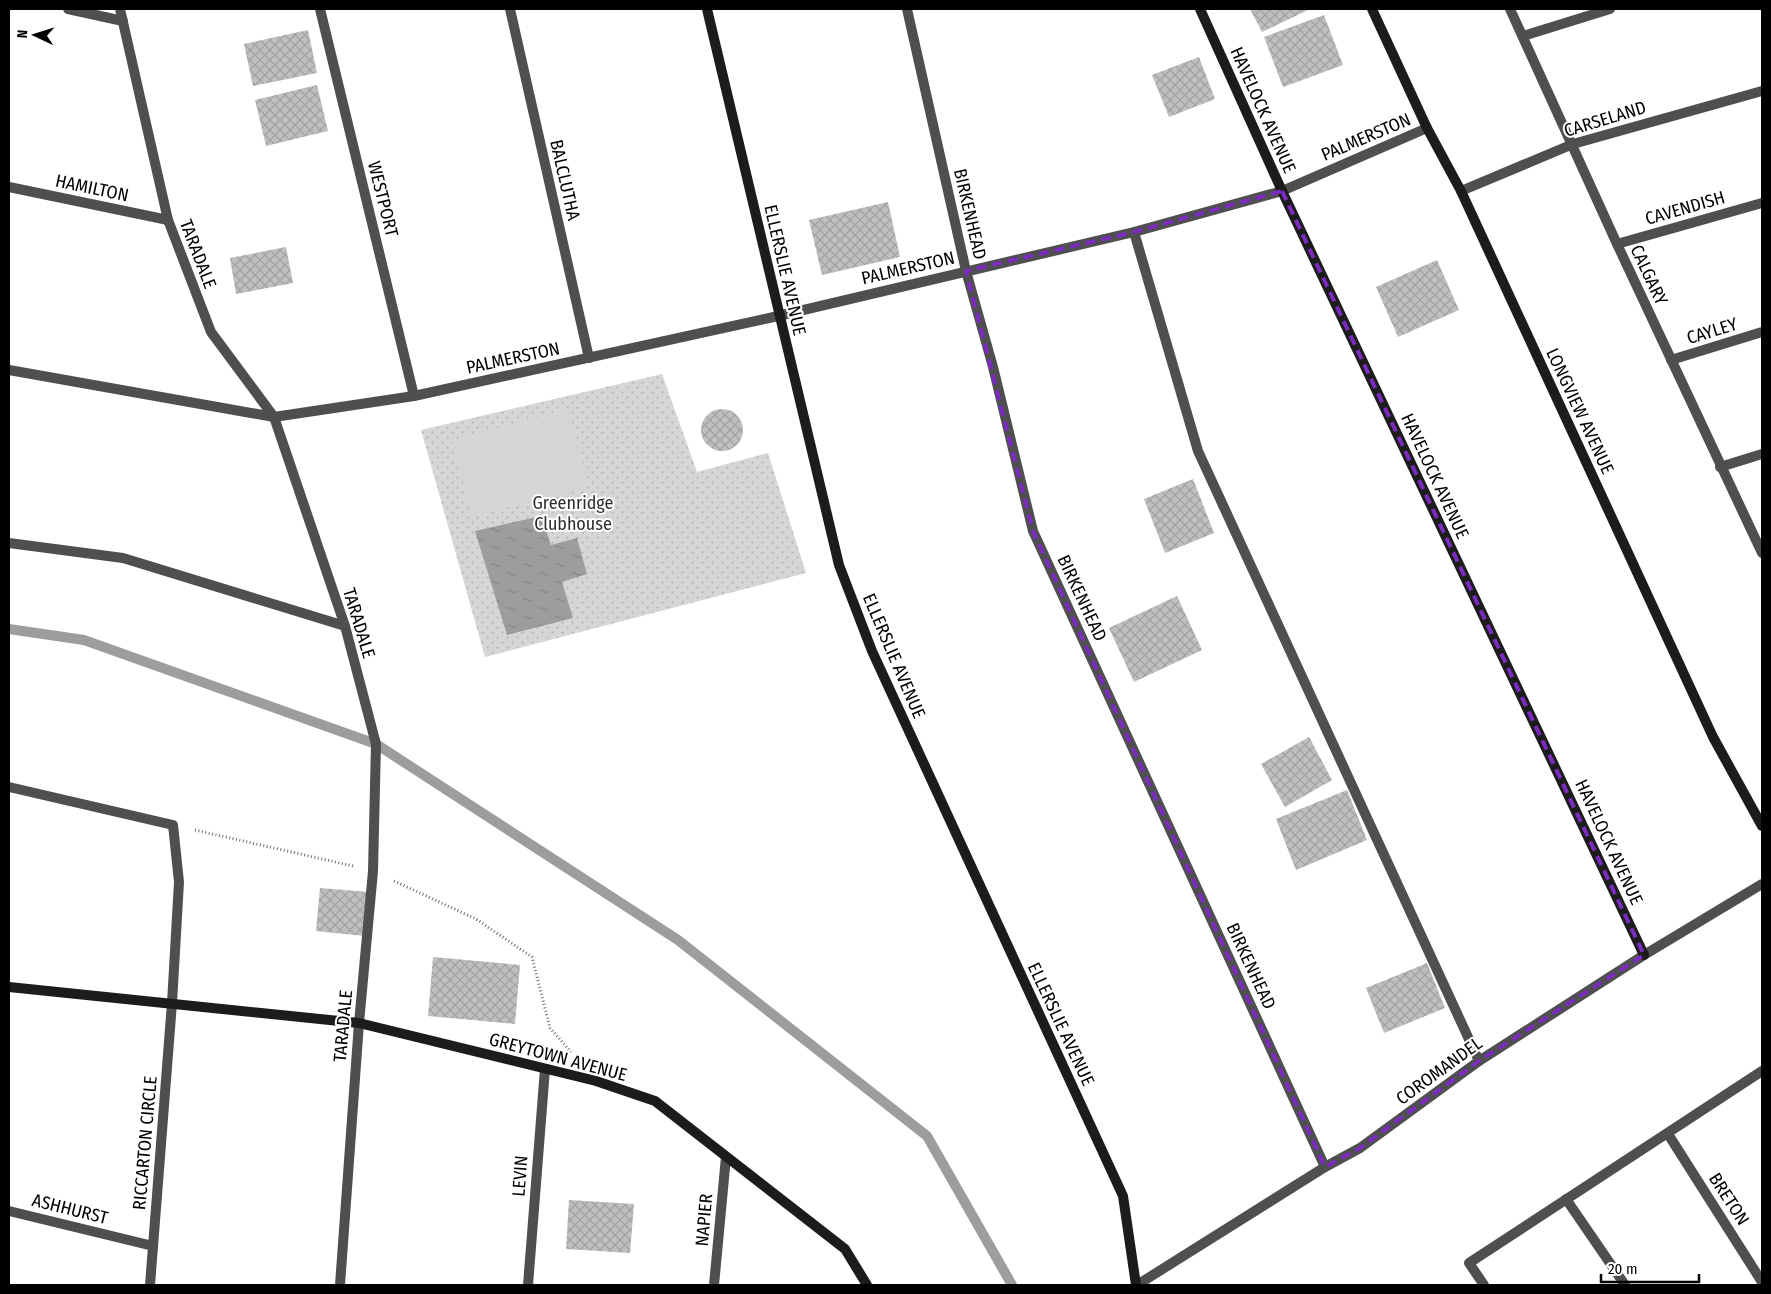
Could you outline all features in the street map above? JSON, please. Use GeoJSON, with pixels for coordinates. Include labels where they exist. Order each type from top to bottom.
{"type":"FeatureCollection","features":[{"type":"Feature","properties":{"kind":"street"},"geometry":{"type":"LineString","coordinates":[[68,9],[123,21]]}},
{"type":"Feature","properties":{"kind":"street","name":"TARADALE"},"geometry":{"type":"LineString","coordinates":[[120,9],[168,220],[211,332],[274,417],[345,626],[376,744],[373,871],[359,1023],[340,1285]]}},
{"type":"Feature","properties":{"kind":"street","name":"WESTPORT"},"geometry":{"type":"LineString","coordinates":[[320,9],[414,396]]}},
{"type":"Feature","properties":{"kind":"street","name":"BALCLUTHA"},"geometry":{"type":"LineString","coordinates":[[510,9],[589,358]]}},
{"type":"Feature","properties":{"kind":"street","name":"ELLERSLIE AVENUE"},"geometry":{"type":"LineString","coordinates":[[707,9],[778,316],[839,565],[872,651],[1123,1196],[1136,1285]]}},
{"type":"Feature","properties":{"kind":"street","name":"BIRKENHEAD"},"geometry":{"type":"LineString","coordinates":[[907,9],[966,271],[993,367],[1033,531],[1325,1167]]}},
{"type":"Feature","properties":{"kind":"street","name":"HAVELOCK AVENUE"},"geometry":{"type":"LineString","coordinates":[[1200,9],[1282,191],[1644,955]]}},
{"type":"Feature","properties":{"kind":"street","name":"LONGVIEW AVENUE"},"geometry":{"type":"LineString","coordinates":[[1372,9],[1427,128],[1461,191],[1713,737],[1762,826]]}},
{"type":"Feature","properties":{"kind":"street","name":"CALGARY"},"geometry":{"type":"LineString","coordinates":[[1510,9],[1720,467],[1762,554]]}},
{"type":"Feature","properties":{"kind":"street"},"geometry":{"type":"LineString","coordinates":[[1523,36],[1610,9]]}},
{"type":"Feature","properties":{"kind":"street","name":"CARSELAND"},"geometry":{"type":"LineString","coordinates":[[1461,191],[1573,144],[1762,91]]}},
{"type":"Feature","properties":{"kind":"street","name":"PALMERSTON"},"geometry":{"type":"LineString","coordinates":[[9,370],[274,417],[414,396],[778,316],[1134,232],[1282,191],[1427,128]]}},
{"type":"Feature","properties":{"kind":"street","name":"HAMILTON"},"geometry":{"type":"LineString","coordinates":[[9,187],[168,220]]}},
{"type":"Feature","properties":{"kind":"street","name":"CAVENDISH"},"geometry":{"type":"LineString","coordinates":[[1617,244],[1762,203]]}},
{"type":"Feature","properties":{"kind":"street"},"geometry":{"type":"LineString","coordinates":[[1134,232],[1198,451],[1479,1061]]}},
{"type":"Feature","properties":{"kind":"street","name":"CAYLEY"},"geometry":{"type":"LineString","coordinates":[[1671,360],[1762,332]]}},
{"type":"Feature","properties":{"kind":"street"},"geometry":{"type":"LineString","coordinates":[[1720,467],[1762,454]]}},
{"type":"Feature","properties":{"kind":"street"},"geometry":{"type":"LineString","coordinates":[[9,543],[123,558],[345,626]]}},
{"type":"Feature","properties":{"kind":"street"},"geometry":{"type":"LineString","coordinates":[[9,787],[174,825],[179,882],[172,1003]]}},
{"type":"Feature","properties":{"kind":"street","name":"COROMANDEL"},"geometry":{"type":"LineString","coordinates":[[1136,1285],[1325,1167],[1360,1148],[1479,1061],[1644,955],[1762,884]]}},
{"type":"Feature","properties":{"kind":"street","name":"GREYTOWN AVENUE"},"geometry":{"type":"LineString","coordinates":[[9,988],[359,1023],[596,1081],[655,1101],[845,1249],[867,1285]]}},
{"type":"Feature","properties":{"kind":"street","name":"RICCARTON CIRCLE"},"geometry":{"type":"LineString","coordinates":[[150,1285],[172,1003]]}},
{"type":"Feature","properties":{"kind":"street","name":"LEVIN"},"geometry":{"type":"LineString","coordinates":[[528,1285],[545,1070]]}},
{"type":"Feature","properties":{"kind":"street"},"geometry":{"type":"LineString","coordinates":[[1484,1285],[1470,1263],[1566,1198],[1668,1134],[1762,1071]]}},
{"type":"Feature","properties":{"kind":"street","name":"BRETON"},"geometry":{"type":"LineString","coordinates":[[1668,1134],[1762,1282]]}},
{"type":"Feature","properties":{"kind":"street","name":"NAPIER"},"geometry":{"type":"LineString","coordinates":[[714,1285],[726,1157]]}},
{"type":"Feature","properties":{"kind":"street"},"geometry":{"type":"LineString","coordinates":[[1566,1198],[1625,1285]]}},
{"type":"Feature","properties":{"kind":"street","name":"ASHHURST"},"geometry":{"type":"LineString","coordinates":[[9,1211],[153,1246]]}},
{"type":"Feature","properties":{"kind":"path"},"geometry":{"type":"LineString","coordinates":[[174,825],[373,871],[476,919],[532,957],[550,1028],[596,1081]]}},
{"type":"Feature","properties":{"kind":"highlighted area"},"geometry":{"type":"Polygon","coordinates":[[[1282,191],[1644,955],[1479,1061],[1360,1148],[1325,1167],[1033,531],[966,271],[1134,232],[1282,191]]]}},
{"type":"Feature","properties":{"kind":"green space","name":"Greenridge Clubhouse"},"geometry":{"type":"Polygon","coordinates":[[[662,374],[697,472],[768,453],[806,573],[485,657],[421,430],[662,374]]]}},
{"type":"Feature","properties":{"kind":"green space"},"geometry":{"type":"Polygon","coordinates":[[[567,409],[589,486],[472,516],[452,441],[567,409]]]}},
{"type":"Feature","properties":{"kind":"water"},"geometry":{"type":"Polygon","coordinates":[[[541,516],[551,545],[577,538],[587,574],[562,582],[573,618],[507,635],[475,531],[541,516]]]}},
{"type":"Feature","properties":{"kind":"building"},"geometry":{"type":"Polygon","coordinates":[[[1250,9],[1310,9],[1262,32],[1250,9]]]}},
{"type":"Feature","properties":{"kind":"building"},"geometry":{"type":"Polygon","coordinates":[[[1324,15],[1343,65],[1283,87],[1264,37],[1324,15]]]}},
{"type":"Feature","properties":{"kind":"building"},"geometry":{"type":"Polygon","coordinates":[[[308,30],[317,73],[253,86],[244,44],[308,30]]]}},
{"type":"Feature","properties":{"kind":"building"},"geometry":{"type":"Polygon","coordinates":[[[1199,57],[1215,99],[1169,117],[1152,75],[1199,57]]]}},
{"type":"Feature","properties":{"kind":"building"},"geometry":{"type":"Polygon","coordinates":[[[317,85],[328,131],[266,146],[255,100],[317,85]]]}},
{"type":"Feature","properties":{"kind":"building"},"geometry":{"type":"Polygon","coordinates":[[[888,202],[900,257],[822,275],[809,220],[888,202]]]}},
{"type":"Feature","properties":{"kind":"building"},"geometry":{"type":"Polygon","coordinates":[[[286,247],[293,283],[236,294],[230,258],[286,247]]]}},
{"type":"Feature","properties":{"kind":"building"},"geometry":{"type":"Polygon","coordinates":[[[1437,260],[1459,310],[1398,337],[1376,287],[1437,260]]]}},
{"type":"Feature","properties":{"kind":"building"},"geometry":{"type":"Polygon","coordinates":[[[722,409],[737,415],[743,430],[737,445],[722,451],[707,445],[701,430],[707,415],[722,409]]]}},
{"type":"Feature","properties":{"kind":"building"},"geometry":{"type":"Polygon","coordinates":[[[1193,479],[1214,533],[1165,553],[1144,499],[1193,479]]]}},
{"type":"Feature","properties":{"kind":"building"},"geometry":{"type":"Polygon","coordinates":[[[1177,596],[1202,650],[1134,682],[1109,628],[1177,596]]]}},
{"type":"Feature","properties":{"kind":"building"},"geometry":{"type":"Polygon","coordinates":[[[1309,737],[1332,780],[1285,807],[1261,764],[1309,737]]]}},
{"type":"Feature","properties":{"kind":"building"},"geometry":{"type":"Polygon","coordinates":[[[1347,790],[1367,840],[1296,870],[1276,819],[1347,790]]]}},
{"type":"Feature","properties":{"kind":"building"},"geometry":{"type":"Polygon","coordinates":[[[320,888],[369,892],[365,936],[316,931],[320,888]]]}},
{"type":"Feature","properties":{"kind":"building"},"geometry":{"type":"Polygon","coordinates":[[[433,957],[520,965],[515,1024],[428,1016],[433,957]]]}},
{"type":"Feature","properties":{"kind":"building"},"geometry":{"type":"Polygon","coordinates":[[[1427,963],[1445,1008],[1384,1033],[1366,988],[1427,963]]]}},
{"type":"Feature","properties":{"kind":"building"},"geometry":{"type":"Polygon","coordinates":[[[569,1200],[634,1204],[630,1253],[566,1249],[569,1200]]]}},
{"type":"Feature","properties":{"kind":"waterway"},"geometry":{"type":"LineString","coordinates":[[9,629],[84,640],[376,744],[678,940],[927,1136],[1012,1285]]}}]}
